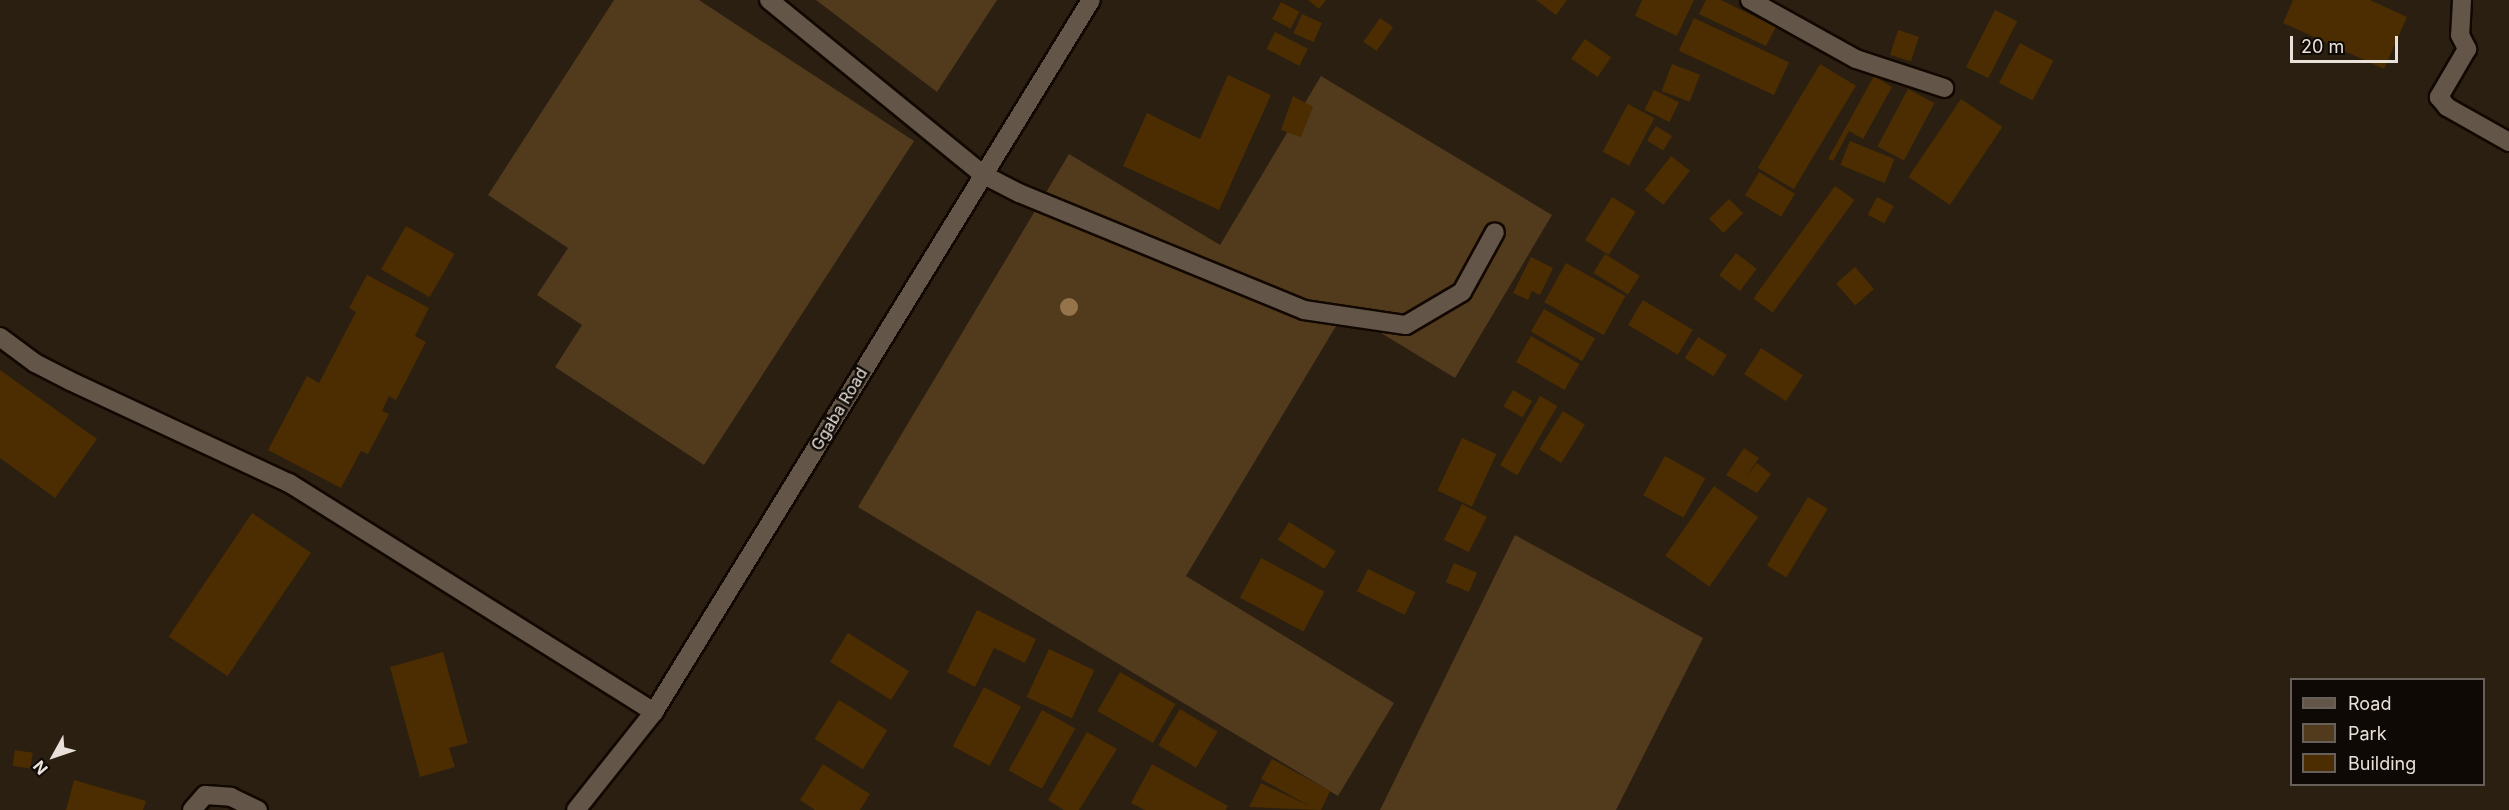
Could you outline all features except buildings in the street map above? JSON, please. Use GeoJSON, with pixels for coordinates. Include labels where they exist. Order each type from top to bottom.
{"type":"FeatureCollection","features":[{"type":"Feature","properties":{"kind":"street"},"geometry":{"type":"LineString","coordinates":[[769,0],[982,174],[1019,194],[1304,310],[1406,325],[1462,292],[1496,232]]}},
{"type":"Feature","properties":{"kind":"street","name":"Ggaba Road"},"geometry":{"type":"LineString","coordinates":[[576,810],[654,712],[982,174],[1091,0]]}},
{"type":"Feature","properties":{"kind":"street"},"geometry":{"type":"LineString","coordinates":[[1750,0],[1856,59],[1944,88]]}},
{"type":"Feature","properties":{"kind":"street"},"geometry":{"type":"LineString","coordinates":[[2462,0],[2460,35],[2467,49],[2439,98],[2447,107],[2509,142]]}},
{"type":"Feature","properties":{"kind":"street"},"geometry":{"type":"LineString","coordinates":[[0,336],[35,363],[70,381],[289,483],[654,712]]}},
{"type":"Feature","properties":{"kind":"street"},"geometry":{"type":"LineString","coordinates":[[192,810],[205,795],[231,797],[258,810]]}},
{"type":"Feature","properties":{"kind":"green space"},"geometry":{"type":"Polygon","coordinates":[[[614,0],[699,0],[914,141],[704,465],[555,367],[582,325],[537,295],[568,248],[488,195],[614,0]]]}},
{"type":"Feature","properties":{"kind":"green space"},"geometry":{"type":"Polygon","coordinates":[[[816,0],[997,0],[937,92],[816,0]]]}},
{"type":"Feature","properties":{"kind":"green space"},"geometry":{"type":"Polygon","coordinates":[[[1321,76],[1552,215],[1455,378],[1345,311],[1186,576],[1394,703],[1338,796],[858,507],[1069,154],[1220,245],[1321,76]]]}},
{"type":"Feature","properties":{"kind":"green space"},"geometry":{"type":"Polygon","coordinates":[[[1515,535],[1703,638],[1616,810],[1380,810],[1515,535]]]}}]}
